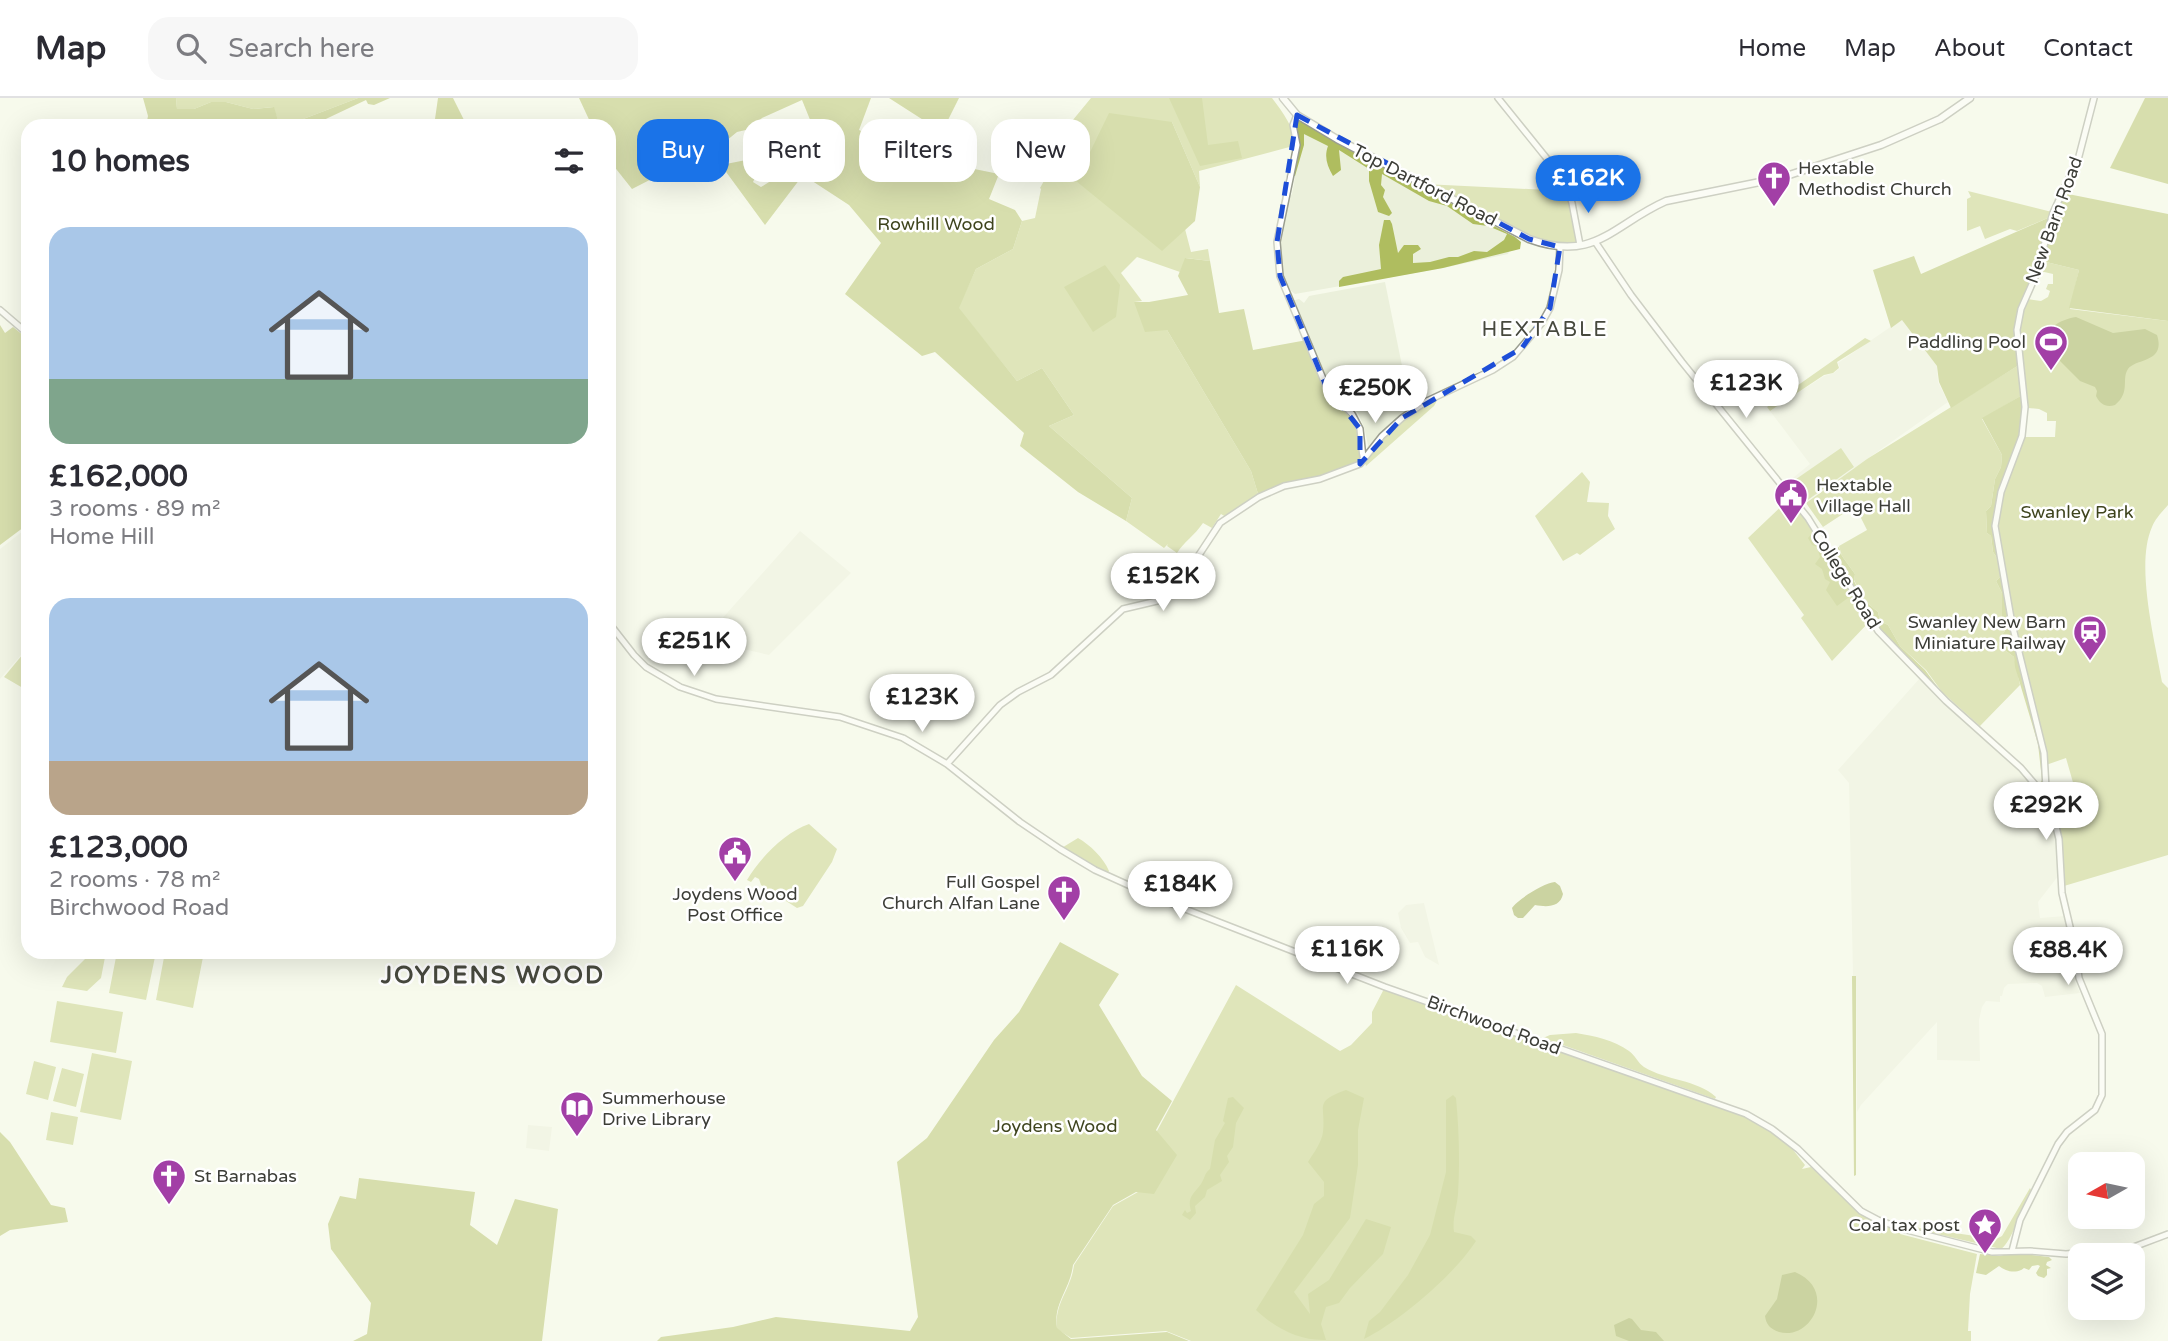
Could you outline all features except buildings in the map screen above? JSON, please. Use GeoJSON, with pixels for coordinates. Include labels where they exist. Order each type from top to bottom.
{"type":"FeatureCollection","features":[{"type":"Feature","properties":{"kind":"main road","name":"Top Dartford Road"},"geometry":{"type":"LineString","coordinates":[[1283,98],[1297,115],[1348,145],[1530,239],[1560,247],[1596,243]]}},
{"type":"Feature","properties":{"kind":"main road"},"geometry":{"type":"LineString","coordinates":[[1596,243],[1667,201],[1780,178],[1881,145],[1942,117],[1970,98]]}},
{"type":"Feature","properties":{"kind":"street"},"geometry":{"type":"LineString","coordinates":[[1498,98],[1516,124],[1554,165],[1569,191],[1580,245]]}},
{"type":"Feature","properties":{"kind":"street","name":"New Barn Road"},"geometry":{"type":"LineString","coordinates":[[2043,793],[2046,788],[2044,753],[2012,624],[1996,526],[2001,492],[2022,436],[2025,407],[2017,330],[2021,309],[2036,275],[2053,213],[2079,156],[2094,98]]}},
{"type":"Feature","properties":{"kind":"street"},"geometry":{"type":"LineString","coordinates":[[1297,115],[1293,125],[1297,145],[1277,242],[1280,276],[1326,386],[1352,414],[1360,429],[1363,458],[1360,464]]}},
{"type":"Feature","properties":{"kind":"street","name":"College Road"},"geometry":{"type":"LineString","coordinates":[[1596,243],[1682,362],[1808,518],[1878,631],[1946,701],[2012,759],[2043,793]]}},
{"type":"Feature","properties":{"kind":"street"},"geometry":{"type":"LineString","coordinates":[[947,764],[1000,705],[1051,675],[1124,609],[1157,601],[1171,592],[1220,523],[1259,497],[1284,486],[1320,479],[1360,464],[1382,436],[1402,418],[1427,401],[1496,368],[1522,348],[1541,324],[1550,307],[1559,270],[1560,247]]}},
{"type":"Feature","properties":{"kind":"street"},"geometry":{"type":"LineString","coordinates":[[0,310],[21,328]]}},
{"type":"Feature","properties":{"kind":"street","name":"Birchwood Road"},"geometry":{"type":"LineString","coordinates":[[616,631],[646,667],[680,687],[716,699],[840,717],[903,738],[947,764],[1041,837],[1107,875],[1157,898],[1385,987],[1727,1106],[1763,1123],[1783,1137],[1853,1204],[1878,1220],[1992,1252],[2099,1252],[2138,1246],[2168,1234]]}},
{"type":"Feature","properties":{"kind":"street"},"geometry":{"type":"LineString","coordinates":[[2012,1251],[2020,1220],[2052,1155],[2067,1132],[2095,1110],[2102,1095],[2103,1084],[2102,1034],[2079,978],[2062,893],[2059,839],[2050,802],[2043,793]]}},
{"type":"Feature","properties":{"kind":"highlighted area"},"geometry":{"type":"Polygon","coordinates":[[[1297,115],[1529,239],[1560,247],[1550,308],[1522,348],[1402,418],[1360,464],[1360,429],[1326,386],[1280,276],[1277,242],[1297,115]]]}},
{"type":"Feature","properties":{"kind":"shaded area"},"geometry":{"type":"Polygon","coordinates":[[[1297,119],[1340,145],[1515,237],[1508,254],[1295,294],[1286,287],[1282,276],[1279,241],[1294,183],[1295,176],[1292,175],[1297,119]]]}},
{"type":"Feature","properties":{"kind":"shaded area"},"geometry":{"type":"Polygon","coordinates":[[[1385,282],[1411,410],[1366,455],[1368,445],[1358,413],[1328,384],[1292,301],[1299,299],[1304,303],[1309,296],[1385,282]]]}},
{"type":"Feature","properties":{"kind":"shaded area"},"geometry":{"type":"Polygon","coordinates":[[[2076,317],[2113,333],[2145,329],[2157,335],[2157,351],[2128,369],[2123,395],[2115,405],[2106,406],[2101,403],[2096,396],[2095,387],[2080,381],[2046,347],[2047,335],[2054,326],[2063,320],[2076,317]]]}},
{"type":"Feature","properties":{"kind":"shaded area"},"geometry":{"type":"Polygon","coordinates":[[[1902,319],[1937,366],[1938,382],[1948,402],[1802,505],[1783,486],[1810,464],[1770,411],[1824,376],[1834,373],[1840,368],[1838,363],[1902,319]]]}},
{"type":"Feature","properties":{"kind":"shaded area"},"geometry":{"type":"Polygon","coordinates":[[[800,531],[851,573],[769,655],[703,640],[800,531]]]}},
{"type":"Feature","properties":{"kind":"shaded area"},"geometry":{"type":"Polygon","coordinates":[[[21,532],[21,655],[0,679],[0,549],[21,532]]]}},
{"type":"Feature","properties":{"kind":"shaded area"},"geometry":{"type":"Polygon","coordinates":[[[1920,678],[1946,705],[2022,772],[2048,805],[2055,832],[2059,875],[2038,902],[2040,918],[2065,916],[2075,955],[2075,981],[2080,993],[2045,997],[2042,986],[2037,983],[2008,984],[2000,996],[2000,1002],[1986,1001],[1982,1007],[1979,1020],[1980,1061],[1937,1060],[1937,1022],[1857,1112],[1856,977],[1853,976],[1849,783],[1838,770],[1920,678]]]}},
{"type":"Feature","properties":{"kind":"shaded area"},"geometry":{"type":"Polygon","coordinates":[[[1555,882],[1563,894],[1559,902],[1548,906],[1535,905],[1523,918],[1514,915],[1512,908],[1520,900],[1538,888],[1555,882]]]}},
{"type":"Feature","properties":{"kind":"shaded area"},"geometry":{"type":"Polygon","coordinates":[[[1424,903],[1439,965],[1425,957],[1418,942],[1410,943],[1401,928],[1398,913],[1406,905],[1424,903]]]}},
{"type":"Feature","properties":{"kind":"shaded area"},"geometry":{"type":"Polygon","coordinates":[[[528,1125],[552,1127],[549,1151],[526,1148],[528,1125]]]}},
{"type":"Feature","properties":{"kind":"shaded area"},"geometry":{"type":"Polygon","coordinates":[[[1795,1272],[1808,1280],[1815,1290],[1815,1312],[1801,1329],[1791,1333],[1779,1332],[1769,1326],[1765,1316],[1777,1299],[1782,1275],[1795,1272]]]}},
{"type":"Feature","properties":{"kind":"shaded area"},"geometry":{"type":"Polygon","coordinates":[[[1629,1318],[1641,1330],[1656,1332],[1664,1341],[1629,1341],[1616,1336],[1614,1325],[1629,1318]]]}},
{"type":"Feature","properties":{"kind":"green space"},"geometry":{"type":"Polygon","coordinates":[[[143,98],[176,98],[177,109],[194,109],[211,102],[226,102],[253,109],[274,107],[278,119],[147,119],[143,98]]]}},
{"type":"Feature","properties":{"kind":"green space"},"geometry":{"type":"Polygon","coordinates":[[[176,98],[358,98],[303,119],[278,119],[273,107],[253,109],[226,102],[211,102],[194,109],[177,109],[176,98]]]}},
{"type":"Feature","properties":{"kind":"green space"},"geometry":{"type":"Polygon","coordinates":[[[358,98],[390,98],[374,105],[368,104],[366,100],[326,119],[303,119],[358,98]]]}},
{"type":"Feature","properties":{"kind":"green space"},"geometry":{"type":"Polygon","coordinates":[[[438,98],[453,98],[464,119],[435,119],[438,98]]]}},
{"type":"Feature","properties":{"kind":"green space","name":"Rowhill Wood"},"geometry":{"type":"Polygon","coordinates":[[[579,98],[871,98],[863,119],[859,119],[859,182],[977,182],[977,170],[991,172],[991,182],[996,182],[989,199],[1015,210],[1022,221],[1013,249],[976,269],[959,308],[1017,381],[1042,368],[1074,415],[1049,426],[1132,498],[1126,521],[1078,492],[1020,446],[1024,433],[935,352],[922,356],[845,294],[881,243],[849,205],[814,182],[845,182],[845,119],[810,119],[802,100],[761,119],[743,119],[743,131],[729,139],[729,119],[637,119],[637,182],[646,182],[632,189],[616,169],[616,119],[589,119],[579,98]]]}},
{"type":"Feature","properties":{"kind":"green space"},"geometry":{"type":"Polygon","coordinates":[[[889,98],[959,98],[948,119],[922,119],[889,98]]]}},
{"type":"Feature","properties":{"kind":"green space"},"geometry":{"type":"Polygon","coordinates":[[[1091,98],[1272,98],[1288,121],[1297,145],[1199,171],[1200,187],[1172,122],[1162,250],[1185,229],[1191,252],[1208,249],[1210,261],[1186,258],[1180,272],[1137,257],[1121,273],[1142,301],[1134,302],[1167,330],[1251,471],[1259,497],[1226,517],[1221,514],[1212,528],[1203,523],[1177,553],[1167,546],[1168,544],[1164,548],[1126,521],[1132,498],[1049,426],[1074,415],[1042,368],[1017,381],[958,308],[976,269],[1013,249],[1022,221],[1035,218],[1043,182],[1090,182],[1090,119],[1074,119],[1091,98]]]}},
{"type":"Feature","properties":{"kind":"green space"},"geometry":{"type":"Polygon","coordinates":[[[1169,98],[1202,98],[1208,145],[1238,141],[1242,158],[1200,166],[1169,98]]]}},
{"type":"Feature","properties":{"kind":"green space"},"geometry":{"type":"Polygon","coordinates":[[[2145,98],[2168,98],[2168,184],[2110,168],[2145,98]]]}},
{"type":"Feature","properties":{"kind":"green space"},"geometry":{"type":"Polygon","coordinates":[[[1109,113],[1172,122],[1200,187],[1195,221],[1162,251],[1077,182],[1090,182],[1090,152],[1109,113]]]}},
{"type":"Feature","properties":{"kind":"green space"},"geometry":{"type":"Polygon","coordinates":[[[1297,119],[1340,145],[1515,237],[1521,242],[1520,249],[1443,268],[1339,287],[1339,281],[1343,277],[1381,269],[1379,245],[1384,220],[1390,220],[1392,224],[1398,253],[1404,245],[1418,245],[1421,249],[1413,254],[1413,263],[1458,257],[1474,251],[1487,252],[1504,240],[1507,234],[1488,226],[1473,224],[1447,206],[1429,201],[1382,174],[1381,185],[1385,190],[1383,197],[1392,213],[1389,216],[1378,212],[1369,181],[1369,169],[1339,150],[1341,170],[1333,176],[1327,161],[1328,146],[1304,134],[1304,145],[1295,176],[1292,175],[1298,145],[1295,126],[1297,119]]]}},
{"type":"Feature","properties":{"kind":"green space","name":"Rowhill Wood"},"geometry":{"type":"Polygon","coordinates":[[[743,161],[743,182],[753,182],[761,187],[769,182],[798,182],[765,225],[729,176],[729,163],[743,161]]]}},
{"type":"Feature","properties":{"kind":"green space"},"geometry":{"type":"Polygon","coordinates":[[[1424,184],[1569,191],[1580,245],[1546,244],[1424,184]]]}},
{"type":"Feature","properties":{"kind":"green space"},"geometry":{"type":"Polygon","coordinates":[[[1968,191],[2052,212],[2050,217],[2017,231],[2010,229],[1985,239],[1980,226],[1967,231],[1967,199],[1971,197],[1968,191]]]}},
{"type":"Feature","properties":{"kind":"green space"},"geometry":{"type":"Polygon","coordinates":[[[2063,193],[2168,214],[2168,321],[2069,308],[2079,270],[2042,261],[2053,217],[2063,193]]]}},
{"type":"Feature","properties":{"kind":"green space"},"geometry":{"type":"Polygon","coordinates":[[[2050,217],[2038,266],[2020,308],[2019,365],[1951,408],[1939,382],[1937,366],[1902,320],[1891,328],[1873,270],[1914,256],[1921,274],[2050,217]]]}},
{"type":"Feature","properties":{"kind":"green space"},"geometry":{"type":"Polygon","coordinates":[[[1185,258],[1210,261],[1219,313],[1244,309],[1253,350],[1307,340],[1323,381],[1358,427],[1361,436],[1360,464],[1344,471],[1284,486],[1259,497],[1251,471],[1167,330],[1145,332],[1134,302],[1188,295],[1178,276],[1185,258]]]}},
{"type":"Feature","properties":{"kind":"green space","name":"Swanley Park"},"geometry":{"type":"Polygon","coordinates":[[[2042,261],[2079,270],[2070,309],[2168,321],[2168,505],[2152,527],[2145,561],[2151,625],[2162,682],[2168,688],[2168,855],[2064,886],[2058,820],[2050,792],[2074,786],[2066,758],[2046,765],[2042,734],[2034,711],[2015,623],[1997,523],[2008,475],[2024,437],[2055,437],[2056,421],[2047,421],[2047,413],[2028,408],[2018,339],[2027,299],[2041,301],[2048,297],[2050,291],[2046,289],[2048,284],[2053,284],[2053,274],[2040,271],[2042,261]]]}},
{"type":"Feature","properties":{"kind":"green space"},"geometry":{"type":"Polygon","coordinates":[[[1105,265],[1120,285],[1116,317],[1093,332],[1064,287],[1105,265]]]}},
{"type":"Feature","properties":{"kind":"green space"},"geometry":{"type":"Polygon","coordinates":[[[0,325],[5,333],[13,327],[21,333],[21,529],[0,545],[0,325]]]}},
{"type":"Feature","properties":{"kind":"green space"},"geometry":{"type":"Polygon","coordinates":[[[1865,338],[1871,341],[1837,362],[1839,368],[1833,373],[1824,375],[1770,411],[1767,407],[1865,338]]]}},
{"type":"Feature","properties":{"kind":"green space"},"geometry":{"type":"Polygon","coordinates":[[[2019,365],[2024,394],[1982,419],[2002,455],[1991,506],[1986,511],[1987,533],[1991,536],[2001,576],[1996,581],[2002,593],[2002,623],[2005,631],[1998,640],[2002,648],[2014,657],[2020,685],[1980,726],[1942,692],[1926,670],[1900,646],[1888,625],[1880,621],[1878,612],[1867,602],[1859,589],[1854,580],[1855,574],[1842,556],[1839,546],[1867,530],[1855,506],[1823,527],[1806,503],[1867,459],[2019,365]]]}},
{"type":"Feature","properties":{"kind":"green space"},"geometry":{"type":"Polygon","coordinates":[[[2024,394],[2021,431],[1994,523],[2028,703],[2039,735],[2043,782],[2042,785],[2037,782],[2042,780],[2038,744],[2014,657],[2002,648],[1998,640],[2005,631],[2002,623],[2002,593],[1996,581],[2001,576],[1991,536],[1987,533],[1986,511],[1991,506],[2002,455],[1982,418],[2024,394]]]}},
{"type":"Feature","properties":{"kind":"green space"},"geometry":{"type":"Polygon","coordinates":[[[1440,395],[1434,406],[1366,466],[1364,460],[1390,431],[1407,416],[1440,395]]]}},
{"type":"Feature","properties":{"kind":"green space"},"geometry":{"type":"Polygon","coordinates":[[[1841,448],[1854,467],[1802,504],[1786,486],[1841,448]]]}},
{"type":"Feature","properties":{"kind":"green space"},"geometry":{"type":"Polygon","coordinates":[[[1582,472],[1590,482],[1587,502],[1609,503],[1608,516],[1615,529],[1580,555],[1577,553],[1563,561],[1535,516],[1582,472]]]}},
{"type":"Feature","properties":{"kind":"green space"},"geometry":{"type":"Polygon","coordinates":[[[1790,498],[1817,535],[1869,622],[1832,661],[1801,618],[1804,615],[1748,538],[1790,498]]]}},
{"type":"Feature","properties":{"kind":"green space"},"geometry":{"type":"Polygon","coordinates":[[[1814,531],[1852,595],[1837,606],[1826,590],[1830,582],[1825,579],[1822,569],[1815,564],[1820,557],[1817,547],[1812,545],[1808,538],[1814,531]]]}},
{"type":"Feature","properties":{"kind":"green space"},"geometry":{"type":"Polygon","coordinates":[[[1839,547],[1855,574],[1856,585],[1867,602],[1878,612],[1880,621],[1888,625],[1900,646],[1925,670],[1942,693],[1980,726],[1978,728],[1946,700],[1880,631],[1830,551],[1839,547]]]}},
{"type":"Feature","properties":{"kind":"green space"},"geometry":{"type":"Polygon","coordinates":[[[21,656],[21,687],[4,677],[21,656]]]}},
{"type":"Feature","properties":{"kind":"green space"},"geometry":{"type":"Polygon","coordinates":[[[809,824],[837,849],[832,862],[803,906],[797,908],[761,885],[759,879],[755,877],[751,882],[747,880],[774,847],[791,833],[809,824]]]}},
{"type":"Feature","properties":{"kind":"green space"},"geometry":{"type":"Polygon","coordinates":[[[1078,838],[1100,856],[1109,871],[1107,875],[1060,849],[1078,838]]]}},
{"type":"Feature","properties":{"kind":"green space","name":"Joydens Wood"},"geometry":{"type":"Polygon","coordinates":[[[1060,942],[1119,974],[1099,1005],[1142,1076],[1172,1101],[1156,1130],[1177,1155],[1154,1194],[1136,1192],[1113,1205],[1073,1265],[1057,1311],[1057,1328],[1071,1339],[1167,1332],[1189,1341],[657,1341],[661,1337],[733,1327],[776,1317],[910,1331],[918,1317],[897,1162],[927,1138],[994,1040],[1019,1012],[1060,942]]]}},
{"type":"Feature","properties":{"kind":"green space"},"geometry":{"type":"Polygon","coordinates":[[[85,959],[105,959],[101,978],[87,991],[62,987],[67,977],[85,959]]]}},
{"type":"Feature","properties":{"kind":"green space"},"geometry":{"type":"Polygon","coordinates":[[[116,959],[155,959],[146,1000],[109,993],[116,959]]]}},
{"type":"Feature","properties":{"kind":"green space"},"geometry":{"type":"Polygon","coordinates":[[[164,959],[203,959],[193,1008],[156,1000],[164,959]]]}},
{"type":"Feature","properties":{"kind":"green space"},"geometry":{"type":"Polygon","coordinates":[[[1852,976],[1856,976],[1854,1176],[1852,976]]]}},
{"type":"Feature","properties":{"kind":"green space"},"geometry":{"type":"Polygon","coordinates":[[[1236,985],[1340,1051],[1351,1045],[1372,1023],[1372,1012],[1385,987],[1603,1067],[1661,1083],[1727,1106],[1783,1137],[1805,1165],[1802,1169],[1811,1167],[1875,1223],[1901,1231],[1900,1234],[1977,1254],[1970,1294],[1968,1331],[1971,1331],[1971,1341],[1191,1341],[1166,1331],[1071,1338],[1057,1329],[1057,1320],[1074,1265],[1113,1206],[1138,1192],[1153,1155],[1157,1131],[1236,985]]]}},
{"type":"Feature","properties":{"kind":"green space"},"geometry":{"type":"Polygon","coordinates":[[[57,1001],[123,1012],[116,1053],[50,1042],[57,1001]]]}},
{"type":"Feature","properties":{"kind":"green space"},"geometry":{"type":"Polygon","coordinates":[[[1576,1033],[1617,1044],[1653,1072],[1690,1083],[1716,1097],[1715,1099],[1543,1038],[1576,1033]]]}},
{"type":"Feature","properties":{"kind":"green space"},"geometry":{"type":"Polygon","coordinates":[[[92,1053],[132,1061],[121,1120],[80,1112],[92,1053]]]}},
{"type":"Feature","properties":{"kind":"green space"},"geometry":{"type":"Polygon","coordinates":[[[34,1061],[56,1067],[48,1100],[26,1094],[34,1061]]]}},
{"type":"Feature","properties":{"kind":"green space"},"geometry":{"type":"Polygon","coordinates":[[[62,1068],[84,1074],[76,1107],[53,1101],[62,1068]]]}},
{"type":"Feature","properties":{"kind":"green space"},"geometry":{"type":"Polygon","coordinates":[[[1346,1090],[1364,1098],[1358,1130],[1358,1165],[1350,1218],[1294,1292],[1310,1314],[1308,1294],[1329,1280],[1366,1219],[1391,1227],[1383,1254],[1339,1303],[1326,1307],[1321,1324],[1326,1340],[1316,1340],[1288,1332],[1256,1310],[1303,1235],[1314,1204],[1324,1196],[1324,1182],[1308,1162],[1322,1136],[1325,1101],[1346,1090]]]}},
{"type":"Feature","properties":{"kind":"green space"},"geometry":{"type":"Polygon","coordinates":[[[1453,1095],[1456,1098],[1459,1158],[1454,1232],[1471,1236],[1476,1241],[1455,1268],[1425,1296],[1364,1339],[1369,1321],[1380,1312],[1408,1275],[1430,1235],[1446,1172],[1446,1100],[1453,1095]]]}},
{"type":"Feature","properties":{"kind":"green space"},"geometry":{"type":"Polygon","coordinates":[[[1233,1097],[1244,1108],[1236,1123],[1233,1147],[1227,1156],[1229,1162],[1220,1175],[1222,1181],[1207,1190],[1205,1197],[1195,1206],[1196,1213],[1190,1220],[1182,1215],[1185,1210],[1187,1213],[1191,1211],[1192,1196],[1210,1169],[1215,1140],[1225,1123],[1223,1121],[1228,1098],[1233,1097]]]}},
{"type":"Feature","properties":{"kind":"green space"},"geometry":{"type":"Polygon","coordinates":[[[51,1112],[78,1117],[73,1145],[46,1140],[51,1112]]]}},
{"type":"Feature","properties":{"kind":"green space"},"geometry":{"type":"Polygon","coordinates":[[[0,1132],[10,1142],[51,1205],[65,1208],[68,1222],[10,1230],[0,1236],[0,1132]]]}},
{"type":"Feature","properties":{"kind":"green space"},"geometry":{"type":"Polygon","coordinates":[[[359,1178],[475,1192],[470,1225],[497,1245],[515,1199],[558,1209],[542,1341],[353,1341],[367,1334],[371,1303],[331,1249],[328,1224],[340,1196],[356,1199],[359,1178]]]}},
{"type":"Feature","properties":{"kind":"green space"},"geometry":{"type":"Polygon","coordinates":[[[2030,1188],[2013,1231],[2001,1249],[1884,1219],[1920,1228],[1996,1239],[2002,1236],[2030,1188]]]}},
{"type":"Feature","properties":{"kind":"green space"},"geometry":{"type":"Polygon","coordinates":[[[2013,1253],[2049,1257],[2052,1260],[2046,1265],[2051,1268],[2047,1269],[2044,1278],[2036,1273],[2040,1266],[2038,1265],[2029,1270],[2024,1268],[2015,1272],[1999,1266],[1986,1275],[1976,1273],[1980,1254],[1999,1256],[2013,1253]]]}},
{"type":"Feature","properties":{"kind":"place","name":"Hextable Methodist Church"},"geometry":{"type":"Point","coordinates":[1774,208]}},
{"type":"Feature","properties":{"kind":"place","name":"Paddling Pool"},"geometry":{"type":"Point","coordinates":[2051,372]}},
{"type":"Feature","properties":{"kind":"place","name":"Hextable Village Hall"},"geometry":{"type":"Point","coordinates":[1791,525]}},
{"type":"Feature","properties":{"kind":"place","name":"Swanley New Barn Miniature Railway"},"geometry":{"type":"Point","coordinates":[2090,662]}},
{"type":"Feature","properties":{"kind":"place","name":"Joydens Wood Post Office"},"geometry":{"type":"Point","coordinates":[735,883]}},
{"type":"Feature","properties":{"kind":"place","name":"Full Gospel Church Alfan Lane"},"geometry":{"type":"Point","coordinates":[1064,922]}},
{"type":"Feature","properties":{"kind":"place","name":"Summerhouse Drive Library"},"geometry":{"type":"Point","coordinates":[577,1138]}},
{"type":"Feature","properties":{"kind":"place","name":"St Barnabas"},"geometry":{"type":"Point","coordinates":[169,1206]}},
{"type":"Feature","properties":{"kind":"place","name":"Coal tax post"},"geometry":{"type":"Point","coordinates":[1985,1255]}},
{"type":"Feature","properties":{"kind":"district","name":"HEXTABLE"},"geometry":{"type":"Point","coordinates":[1545,329]}},
{"type":"Feature","properties":{"kind":"district","name":"JOYDENS WOOD"},"geometry":{"type":"Point","coordinates":[493,975]}}]}
